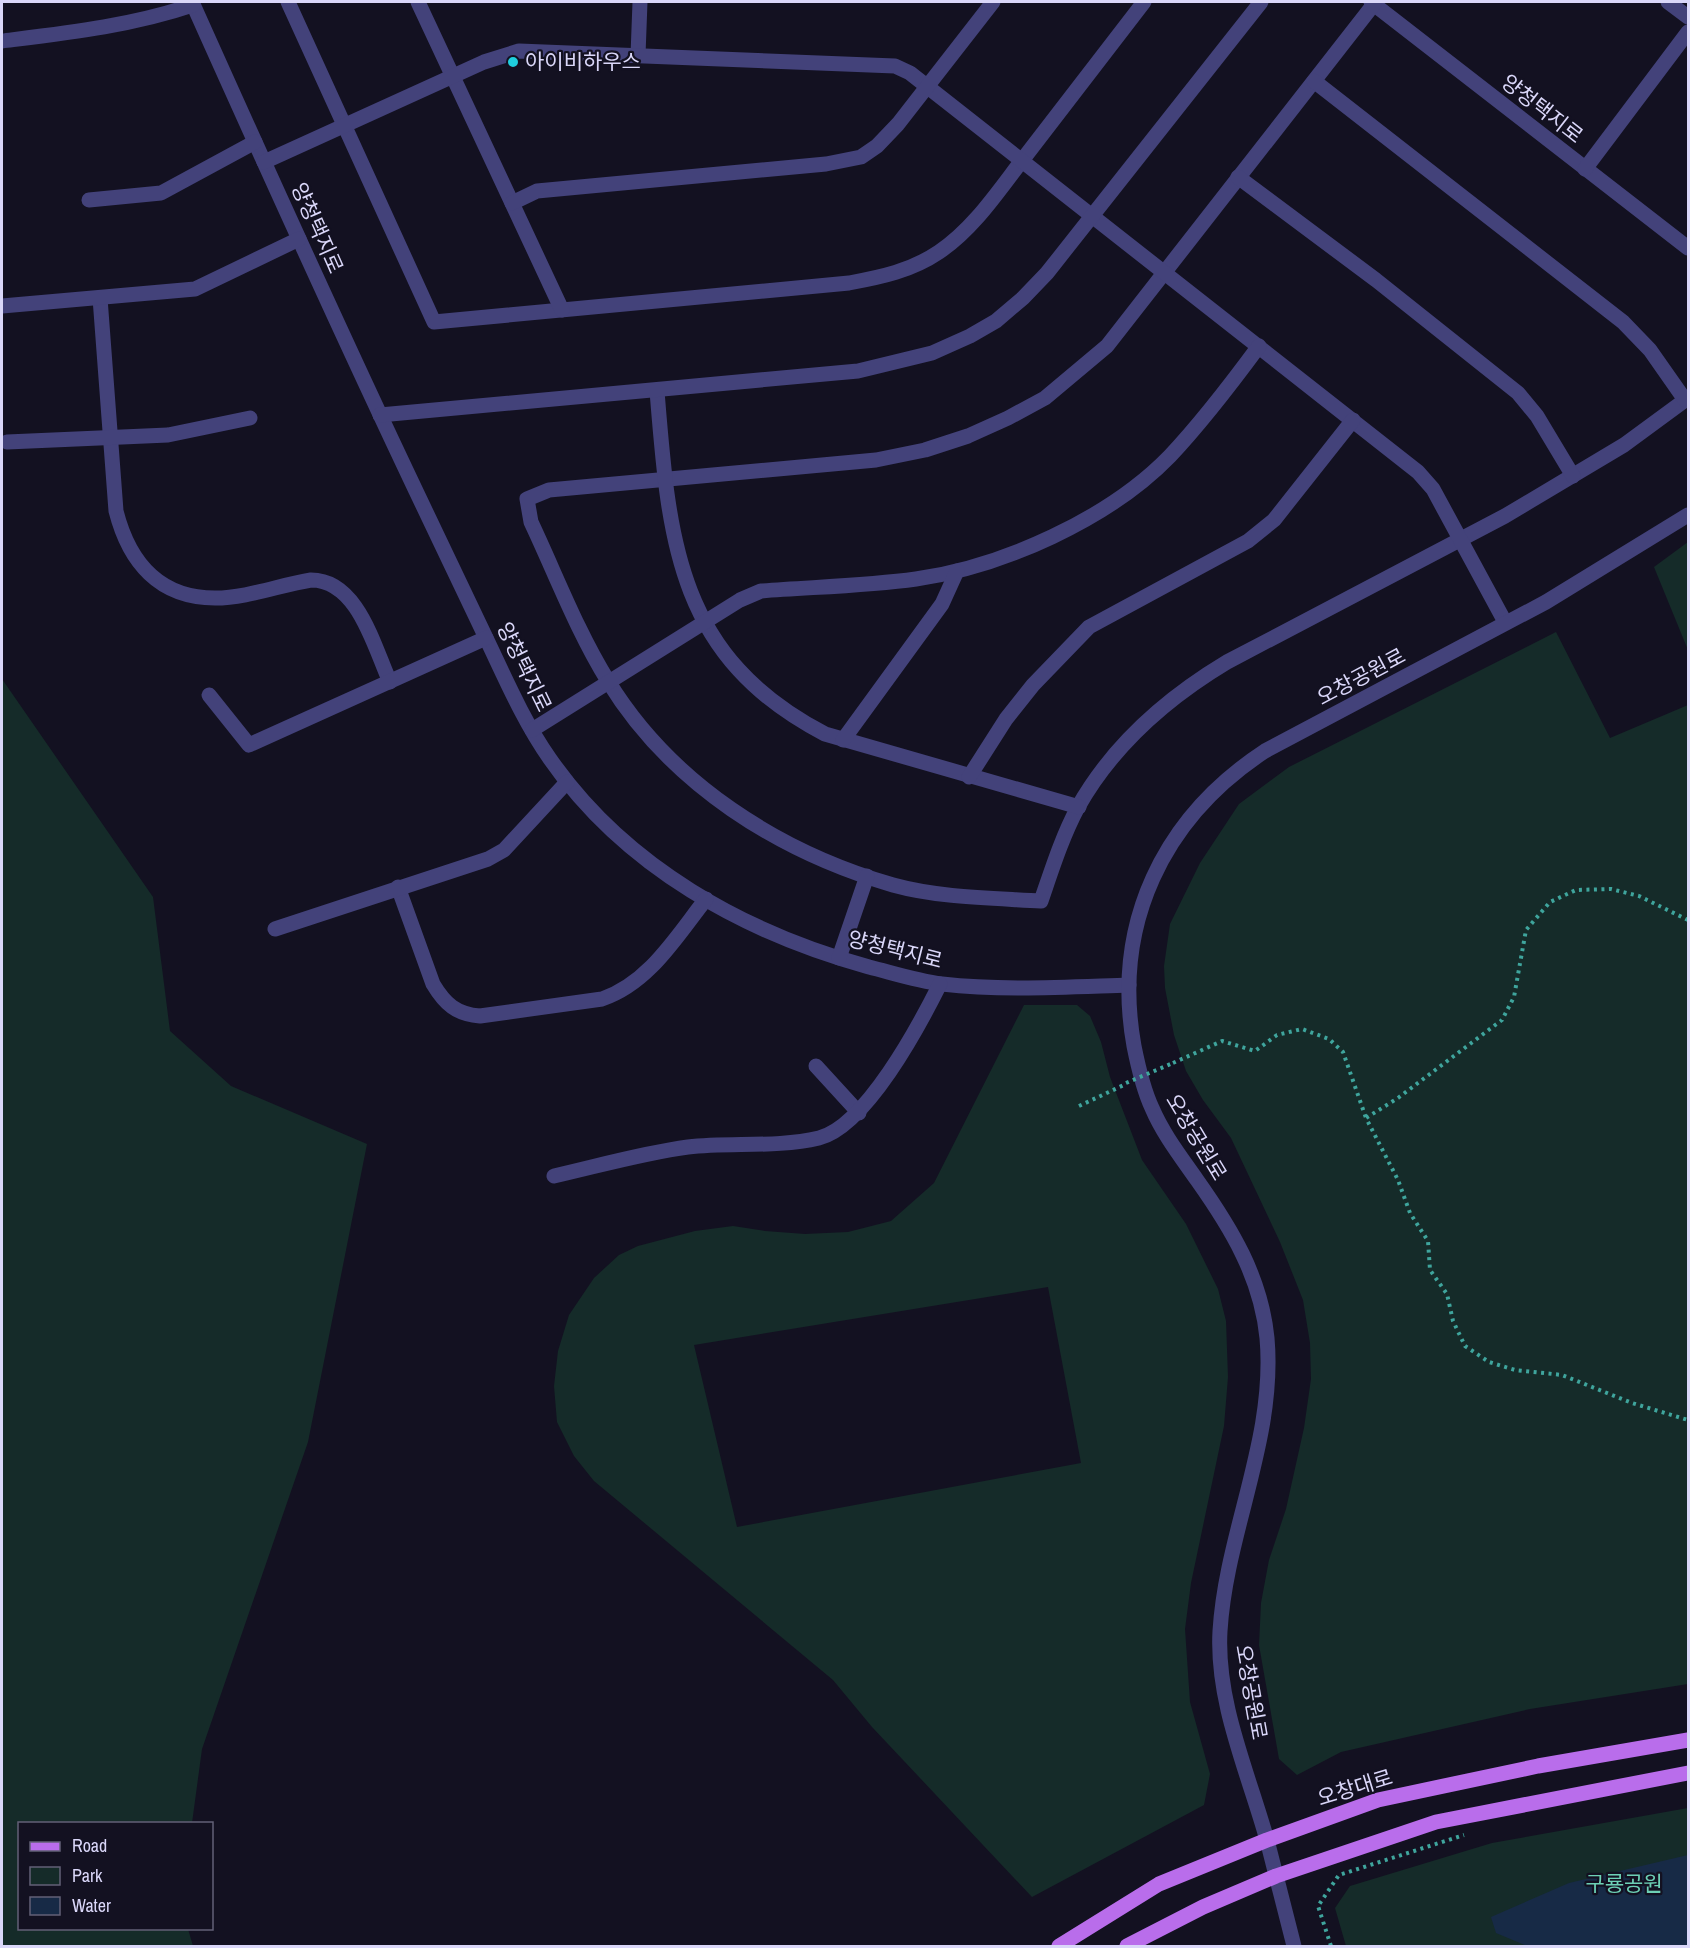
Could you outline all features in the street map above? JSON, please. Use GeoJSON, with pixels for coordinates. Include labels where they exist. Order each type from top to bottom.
{"type":"FeatureCollection","features":[{"type":"Feature","properties":{"kind":"main road","name":"오창대로"},"geometry":{"type":"LineString","coordinates":[[1059,1947],[1159,1884],[1267,1840],[1378,1800],[1538,1766],[1689,1740]]}},
{"type":"Feature","properties":{"kind":"main road"},"geometry":{"type":"LineString","coordinates":[[1127,1947],[1203,1908],[1276,1876],[1436,1822],[1689,1773]]}},
{"type":"Feature","properties":{"kind":"street"},"geometry":{"type":"LineString","coordinates":[[288,2],[434,322],[839,285],[890,275],[914,266],[940,252],[961,234],[1022,160],[1144,2]]}},
{"type":"Feature","properties":{"kind":"street"},"geometry":{"type":"LineString","coordinates":[[418,2],[562,310]]}},
{"type":"Feature","properties":{"kind":"street"},"geometry":{"type":"LineString","coordinates":[[638,55],[640,2]]}},
{"type":"Feature","properties":{"kind":"street"},"geometry":{"type":"LineString","coordinates":[[512,203],[537,191],[845,161],[861,157],[877,146],[993,2]]}},
{"type":"Feature","properties":{"kind":"street"},"geometry":{"type":"LineString","coordinates":[[380,415],[858,371],[932,353],[979,331],[1023,298],[1047,273],[1261,2]]}},
{"type":"Feature","properties":{"kind":"street"},"geometry":{"type":"LineString","coordinates":[[1668,2],[1689,18]]}},
{"type":"Feature","properties":{"kind":"street"},"geometry":{"type":"LineString","coordinates":[[2,41],[93,30],[167,14],[193,3]]}},
{"type":"Feature","properties":{"kind":"street","name":"양청택지로"},"geometry":{"type":"LineString","coordinates":[[193,3],[380,415],[486,638],[532,730],[567,782],[588,807],[673,880],[795,944],[940,984],[1013,988],[1129,985]]}},
{"type":"Feature","properties":{"kind":"street"},"geometry":{"type":"LineString","coordinates":[[1314,81],[1623,322],[1650,350],[1687,399],[1624,445],[1573,476],[1461,539],[1189,684],[1133,735],[1102,771],[1079,807],[1060,845],[1041,901],[934,892],[894,885],[814,855],[774,836],[711,795],[655,744],[609,683],[531,522],[527,499],[549,490],[876,460],[925,450],[968,436],[1045,398],[1107,346],[1373,3]]}},
{"type":"Feature","properties":{"kind":"street","name":"양청택지로"},"geometry":{"type":"LineString","coordinates":[[1373,3],[1585,170],[1689,248]]}},
{"type":"Feature","properties":{"kind":"street"},"geometry":{"type":"LineString","coordinates":[[1585,170],[1689,32]]}},
{"type":"Feature","properties":{"kind":"street"},"geometry":{"type":"LineString","coordinates":[[264,162],[484,62],[519,51],[895,66],[927,86],[1418,472],[1433,489],[1505,622]]}},
{"type":"Feature","properties":{"kind":"street"},"geometry":{"type":"LineString","coordinates":[[89,200],[161,193],[255,142]]}},
{"type":"Feature","properties":{"kind":"street"},"geometry":{"type":"LineString","coordinates":[[1238,177],[1384,287],[1518,393],[1537,416],[1573,476]]}},
{"type":"Feature","properties":{"kind":"street"},"geometry":{"type":"LineString","coordinates":[[2,306],[195,289],[299,239]]}},
{"type":"Feature","properties":{"kind":"street"},"geometry":{"type":"LineString","coordinates":[[100,298],[116,511],[122,536],[135,561],[154,578],[174,590],[216,598],[287,584],[324,580],[336,586],[350,600],[390,682]]}},
{"type":"Feature","properties":{"kind":"street"},"geometry":{"type":"LineString","coordinates":[[532,730],[740,600],[761,591],[915,579],[957,571],[1008,556],[1102,509],[1169,457],[1259,346]]}},
{"type":"Feature","properties":{"kind":"street"},"geometry":{"type":"LineString","coordinates":[[657,391],[668,513],[680,565],[695,604],[706,623],[735,666],[760,692],[793,717],[843,740],[1079,807]]}},
{"type":"Feature","properties":{"kind":"street"},"geometry":{"type":"LineString","coordinates":[[7,442],[168,435],[250,418]]}},
{"type":"Feature","properties":{"kind":"street"},"geometry":{"type":"LineString","coordinates":[[969,777],[1006,719],[1033,685],[1089,627],[1248,541],[1274,520],[1353,420]]}},
{"type":"Feature","properties":{"kind":"street","name":"오창공원로"},"geometry":{"type":"LineString","coordinates":[[1294,1947],[1267,1840],[1227,1704],[1220,1636],[1223,1599],[1260,1444],[1268,1399],[1268,1363],[1261,1301],[1252,1270],[1238,1245],[1151,1108],[1132,1032],[1129,985],[1134,929],[1149,887],[1177,834],[1214,789],[1234,771],[1265,751],[1593,575],[1689,515]]}},
{"type":"Feature","properties":{"kind":"street"},"geometry":{"type":"LineString","coordinates":[[843,740],[942,604],[957,571]]}},
{"type":"Feature","properties":{"kind":"street"},"geometry":{"type":"LineString","coordinates":[[208,695],[249,745],[486,638]]}},
{"type":"Feature","properties":{"kind":"street"},"geometry":{"type":"LineString","coordinates":[[275,929],[488,859],[504,850],[567,782]]}},
{"type":"Feature","properties":{"kind":"street"},"geometry":{"type":"LineString","coordinates":[[839,958],[867,876]]}},
{"type":"Feature","properties":{"kind":"street"},"geometry":{"type":"LineString","coordinates":[[398,887],[433,984],[442,999],[453,1010],[467,1015],[480,1016],[602,999],[619,993],[634,985],[648,971],[706,899]]}},
{"type":"Feature","properties":{"kind":"street"},"geometry":{"type":"LineString","coordinates":[[554,1176],[688,1147],[760,1145],[822,1137],[859,1113],[881,1083],[940,984]]}},
{"type":"Feature","properties":{"kind":"street"},"geometry":{"type":"LineString","coordinates":[[816,1066],[859,1113]]}},
{"type":"Feature","properties":{"kind":"path"},"geometry":{"type":"LineString","coordinates":[[1366,1118],[1398,1098],[1502,1020],[1514,997],[1526,930],[1550,902],[1576,890],[1611,889],[1639,896],[1689,920]]}},
{"type":"Feature","properties":{"kind":"path"},"geometry":{"type":"LineString","coordinates":[[1079,1106],[1222,1041],[1255,1051],[1277,1035],[1302,1029],[1329,1039],[1343,1052],[1366,1118],[1398,1180],[1410,1213],[1428,1240],[1430,1270],[1447,1294],[1453,1321],[1464,1346],[1490,1362],[1515,1370],[1562,1375],[1632,1403],[1689,1420]]}},
{"type":"Feature","properties":{"kind":"path"},"geometry":{"type":"LineString","coordinates":[[1331,1947],[1318,1906],[1339,1875],[1469,1834]]}},
{"type":"Feature","properties":{"kind":"green space"},"geometry":{"type":"Polygon","coordinates":[[[1688,542],[1688,650],[1654,567],[1688,542]]]}},
{"type":"Feature","properties":{"kind":"green space"},"geometry":{"type":"Polygon","coordinates":[[[1556,632],[1610,738],[1688,705],[1688,1684],[1530,1709],[1341,1752],[1297,1775],[1279,1759],[1259,1645],[1261,1603],[1269,1560],[1286,1509],[1304,1428],[1311,1379],[1310,1343],[1303,1300],[1280,1242],[1231,1138],[1203,1100],[1186,1071],[1174,1035],[1165,988],[1164,966],[1170,924],[1200,863],[1239,804],[1289,767],[1556,632]]]}},
{"type":"Feature","properties":{"kind":"green space"},"geometry":{"type":"Polygon","coordinates":[[[2,679],[153,897],[170,1031],[231,1086],[367,1144],[308,1442],[202,1749],[192,1822],[18,1822],[18,1930],[188,1930],[193,1946],[2,1946],[2,679]]]}},
{"type":"Feature","properties":{"kind":"green space"},"geometry":{"type":"Polygon","coordinates":[[[1024,1005],[1077,1005],[1090,1016],[1101,1042],[1110,1077],[1142,1160],[1186,1224],[1218,1289],[1226,1321],[1228,1377],[1224,1426],[1191,1583],[1185,1629],[1190,1702],[1210,1774],[1204,1805],[1032,1897],[872,1727],[833,1680],[594,1481],[574,1456],[557,1422],[554,1386],[558,1351],[569,1315],[594,1278],[619,1255],[638,1246],[695,1231],[733,1226],[805,1234],[848,1232],[891,1221],[934,1183],[1024,1005]],[[1048,1287],[694,1345],[737,1527],[1081,1463],[1048,1287]]]}},
{"type":"Feature","properties":{"kind":"green space","name":"구룡공원"},"geometry":{"type":"Polygon","coordinates":[[[1688,1808],[1688,1946],[1346,1946],[1335,1908],[1350,1886],[1492,1843],[1688,1808]]]}},
{"type":"Feature","properties":{"kind":"water"},"geometry":{"type":"Polygon","coordinates":[[[1688,1855],[1688,1946],[1527,1946],[1496,1933],[1491,1917],[1569,1883],[1688,1855]]]}},
{"type":"Feature","properties":{"kind":"place","name":"아이비하우스"},"geometry":{"type":"Point","coordinates":[513,62]}}]}
